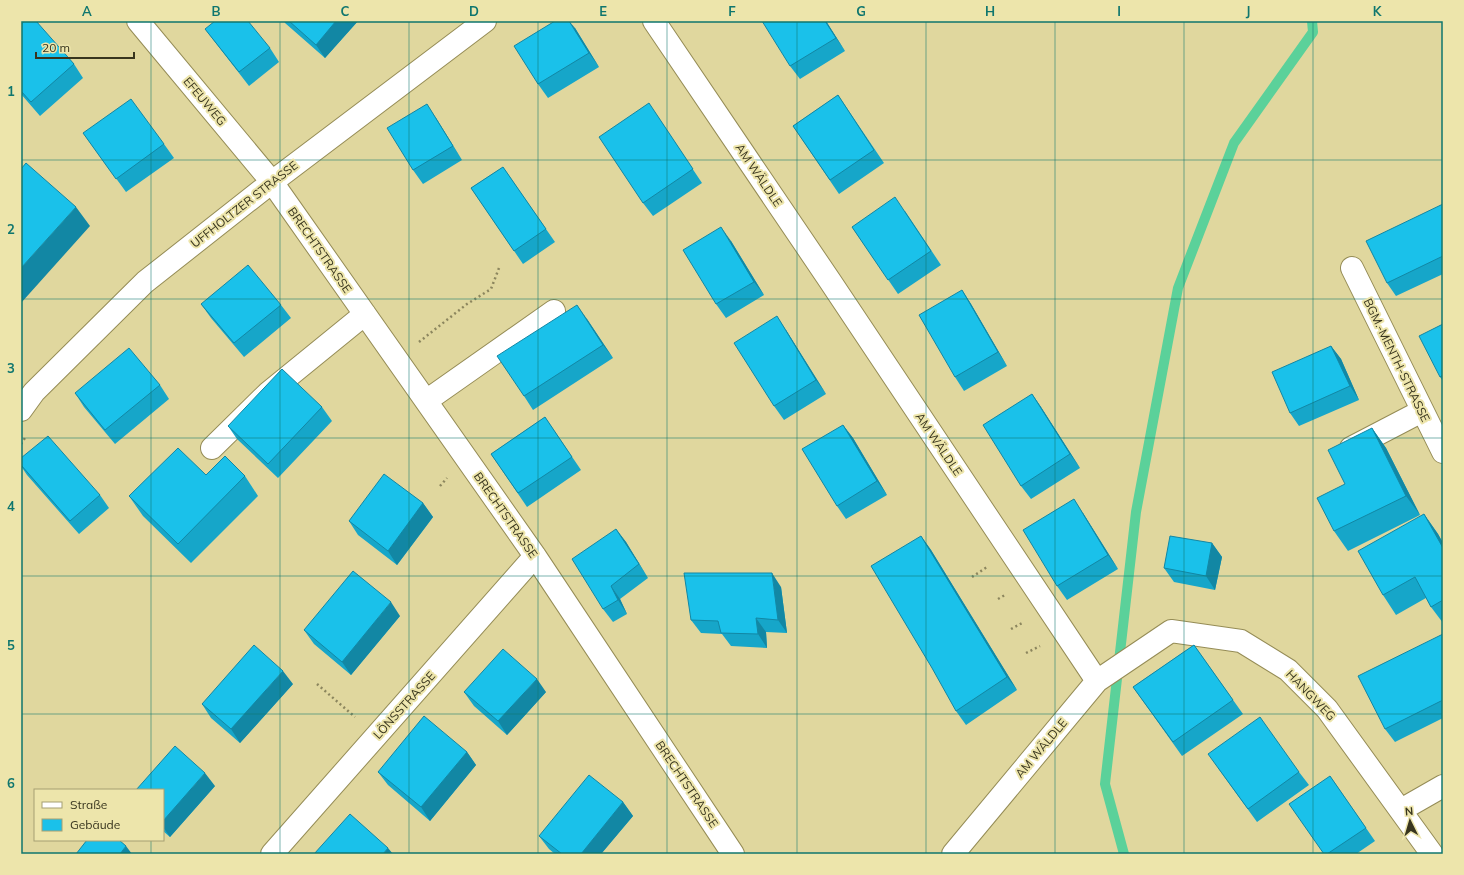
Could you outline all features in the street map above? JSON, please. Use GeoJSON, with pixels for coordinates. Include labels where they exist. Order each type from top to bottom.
{"type":"FeatureCollection","features":[{"type":"Feature","properties":{"kind":"street","name":"EFEUWEG"},"geometry":{"type":"LineString","coordinates":[[138,21],[272,182]]}},
{"type":"Feature","properties":{"kind":"street","name":"UFFHOLTZER STRASSE"},"geometry":{"type":"LineString","coordinates":[[21,410],[28,386],[145,282],[272,182],[485,21]]}},
{"type":"Feature","properties":{"kind":"street","name":"AM WÄLDLE"},"geometry":{"type":"LineString","coordinates":[[654,21],[818,263],[1097,681],[953,854]]}},
{"type":"Feature","properties":{"kind":"street","name":"BRECHTSTRASSE"},"geometry":{"type":"LineString","coordinates":[[272,182],[535,556],[726,851]]}},
{"type":"Feature","properties":{"kind":"street","name":"BGM.-MENTH-STRASSE"},"geometry":{"type":"LineString","coordinates":[[1352,268],[1443,452]]}},
{"type":"Feature","properties":{"kind":"street"},"geometry":{"type":"LineString","coordinates":[[426,401],[554,310]]}},
{"type":"Feature","properties":{"kind":"street"},"geometry":{"type":"LineString","coordinates":[[212,448],[268,393],[365,314]]}},
{"type":"Feature","properties":{"kind":"street"},"geometry":{"type":"LineString","coordinates":[[1344,452],[1422,411]]}},
{"type":"Feature","properties":{"kind":"street","name":"LÖNSSTRASSE"},"geometry":{"type":"LineString","coordinates":[[272,854],[535,556]]}},
{"type":"Feature","properties":{"kind":"street","name":"HANGWEG"},"geometry":{"type":"LineString","coordinates":[[1097,681],[1171,631],[1241,641],[1288,670],[1327,709],[1432,854]]}},
{"type":"Feature","properties":{"kind":"street"},"geometry":{"type":"LineString","coordinates":[[1401,810],[1443,786]]}},
{"type":"Feature","properties":{"kind":"path"},"geometry":{"type":"LineString","coordinates":[[397,359],[467,304],[491,289],[499,268]]}},
{"type":"Feature","properties":{"kind":"path"},"geometry":{"type":"LineString","coordinates":[[317,684],[376,736]]}},
{"type":"Feature","properties":{"kind":"building"},"geometry":{"type":"Polygon","coordinates":[[[25,21],[36,21],[74,64],[31,102],[21,91],[21,24],[25,21]]]}},
{"type":"Feature","properties":{"kind":"building"},"geometry":{"type":"Polygon","coordinates":[[[215,21],[248,21],[270,48],[239,72],[205,29],[215,21]]]}},
{"type":"Feature","properties":{"kind":"building"},"geometry":{"type":"Polygon","coordinates":[[[289,21],[336,21],[316,45],[289,21]]]}},
{"type":"Feature","properties":{"kind":"building"},"geometry":{"type":"Polygon","coordinates":[[[555,21],[569,21],[589,53],[538,84],[514,46],[555,21]]]}},
{"type":"Feature","properties":{"kind":"building"},"geometry":{"type":"Polygon","coordinates":[[[762,21],[825,21],[836,38],[790,66],[762,21]]]}},
{"type":"Feature","properties":{"kind":"building"},"geometry":{"type":"Polygon","coordinates":[[[838,95],[874,150],[830,180],[793,126],[838,95]]]}},
{"type":"Feature","properties":{"kind":"building"},"geometry":{"type":"Polygon","coordinates":[[[131,99],[164,144],[116,179],[83,133],[131,99]]]}},
{"type":"Feature","properties":{"kind":"building"},"geometry":{"type":"Polygon","coordinates":[[[649,103],[693,169],[643,203],[599,137],[649,103]]]}},
{"type":"Feature","properties":{"kind":"building"},"geometry":{"type":"Polygon","coordinates":[[[427,104],[453,146],[413,170],[387,128],[427,104]]]}},
{"type":"Feature","properties":{"kind":"building"},"geometry":{"type":"Polygon","coordinates":[[[26,163],[76,207],[21,268],[21,169],[26,163]]]}},
{"type":"Feature","properties":{"kind":"building"},"geometry":{"type":"Polygon","coordinates":[[[503,167],[546,229],[514,251],[471,188],[503,167]]]}},
{"type":"Feature","properties":{"kind":"building"},"geometry":{"type":"Polygon","coordinates":[[[895,197],[931,251],[888,280],[852,227],[895,197]]]}},
{"type":"Feature","properties":{"kind":"building"},"geometry":{"type":"Polygon","coordinates":[[[1443,204],[1443,256],[1387,283],[1366,241],[1443,204]]]}},
{"type":"Feature","properties":{"kind":"building"},"geometry":{"type":"Polygon","coordinates":[[[721,227],[754,282],[716,304],[683,250],[721,227]]]}},
{"type":"Feature","properties":{"kind":"building"},"geometry":{"type":"Polygon","coordinates":[[[248,265],[281,305],[234,343],[201,304],[248,265]]]}},
{"type":"Feature","properties":{"kind":"building"},"geometry":{"type":"Polygon","coordinates":[[[962,290],[998,352],[955,377],[919,315],[962,290]]]}},
{"type":"Feature","properties":{"kind":"building"},"geometry":{"type":"Polygon","coordinates":[[[577,305],[603,345],[524,396],[497,356],[577,305]]]}},
{"type":"Feature","properties":{"kind":"building"},"geometry":{"type":"Polygon","coordinates":[[[777,316],[816,380],[774,406],[734,343],[777,316]]]}},
{"type":"Feature","properties":{"kind":"building"},"geometry":{"type":"Polygon","coordinates":[[[1443,324],[1443,375],[1440,377],[1419,336],[1443,324]]]}},
{"type":"Feature","properties":{"kind":"building"},"geometry":{"type":"Polygon","coordinates":[[[1331,346],[1350,386],[1290,413],[1272,372],[1331,346]]]}},
{"type":"Feature","properties":{"kind":"building"},"geometry":{"type":"Polygon","coordinates":[[[129,348],[160,385],[105,430],[75,393],[129,348]]]}},
{"type":"Feature","properties":{"kind":"building"},"geometry":{"type":"Polygon","coordinates":[[[282,369],[322,407],[268,464],[228,426],[282,369]]]}},
{"type":"Feature","properties":{"kind":"building"},"geometry":{"type":"Polygon","coordinates":[[[1032,394],[1070,454],[1021,486],[983,425],[1032,394]]]}},
{"type":"Feature","properties":{"kind":"building"},"geometry":{"type":"Polygon","coordinates":[[[545,417],[572,457],[518,493],[491,454],[545,417]]]}},
{"type":"Feature","properties":{"kind":"building"},"geometry":{"type":"Polygon","coordinates":[[[843,425],[877,481],[837,506],[802,449],[843,425]]]}},
{"type":"Feature","properties":{"kind":"building"},"geometry":{"type":"Polygon","coordinates":[[[1372,428],[1406,496],[1334,531],[1317,498],[1345,484],[1328,450],[1372,428]]]}},
{"type":"Feature","properties":{"kind":"building"},"geometry":{"type":"Polygon","coordinates":[[[48,436],[100,495],[70,521],[21,465],[21,458],[48,436]]]}},
{"type":"Feature","properties":{"kind":"building"},"geometry":{"type":"Polygon","coordinates":[[[178,448],[206,475],[225,456],[245,476],[178,544],[129,496],[178,448]]]}},
{"type":"Feature","properties":{"kind":"building"},"geometry":{"type":"Polygon","coordinates":[[[384,474],[423,503],[388,551],[349,521],[384,474]]]}},
{"type":"Feature","properties":{"kind":"building"},"geometry":{"type":"Polygon","coordinates":[[[1074,499],[1108,555],[1057,586],[1023,530],[1074,499]]]}},
{"type":"Feature","properties":{"kind":"building"},"geometry":{"type":"Polygon","coordinates":[[[1424,514],[1443,548],[1443,600],[1431,607],[1415,577],[1383,595],[1358,551],[1424,514]]]}},
{"type":"Feature","properties":{"kind":"building"},"geometry":{"type":"Polygon","coordinates":[[[616,529],[639,564],[611,586],[618,600],[603,609],[572,559],[616,529]]]}},
{"type":"Feature","properties":{"kind":"building"},"geometry":{"type":"Polygon","coordinates":[[[921,536],[1007,677],[956,711],[871,566],[921,536]]]}},
{"type":"Feature","properties":{"kind":"building"},"geometry":{"type":"Polygon","coordinates":[[[1170,536],[1212,543],[1206,576],[1164,568],[1170,536]]]}},
{"type":"Feature","properties":{"kind":"building"},"geometry":{"type":"Polygon","coordinates":[[[353,571],[391,602],[342,662],[304,630],[353,571]]]}},
{"type":"Feature","properties":{"kind":"building"},"geometry":{"type":"Polygon","coordinates":[[[684,573],[772,573],[778,620],[756,618],[758,634],[721,633],[718,621],[691,620],[684,573]]]}},
{"type":"Feature","properties":{"kind":"building"},"geometry":{"type":"Polygon","coordinates":[[[1443,634],[1443,700],[1385,729],[1358,676],[1443,634]]]}},
{"type":"Feature","properties":{"kind":"building"},"geometry":{"type":"Polygon","coordinates":[[[254,645],[283,671],[231,729],[202,704],[254,645]]]}},
{"type":"Feature","properties":{"kind":"building"},"geometry":{"type":"Polygon","coordinates":[[[1194,645],[1233,700],[1173,742],[1133,687],[1194,645]]]}},
{"type":"Feature","properties":{"kind":"building"},"geometry":{"type":"Polygon","coordinates":[[[503,649],[537,679],[498,721],[464,692],[503,649]]]}},
{"type":"Feature","properties":{"kind":"building"},"geometry":{"type":"Polygon","coordinates":[[[424,716],[467,752],[421,807],[378,772],[424,716]]]}},
{"type":"Feature","properties":{"kind":"building"},"geometry":{"type":"Polygon","coordinates":[[[1260,717],[1299,772],[1248,809],[1208,754],[1260,717]]]}},
{"type":"Feature","properties":{"kind":"building"},"geometry":{"type":"Polygon","coordinates":[[[175,746],[205,773],[164,820],[164,789],[137,789],[175,746]]]}},
{"type":"Feature","properties":{"kind":"building"},"geometry":{"type":"Polygon","coordinates":[[[589,775],[623,802],[581,854],[562,854],[539,836],[589,775]]]}},
{"type":"Feature","properties":{"kind":"building"},"geometry":{"type":"Polygon","coordinates":[[[1330,776],[1366,828],[1327,854],[1324,854],[1289,804],[1330,776]]]}},
{"type":"Feature","properties":{"kind":"building"},"geometry":{"type":"Polygon","coordinates":[[[350,814],[388,848],[383,854],[314,854],[350,814]]]}},
{"type":"Feature","properties":{"kind":"building"},"geometry":{"type":"Polygon","coordinates":[[[86,841],[120,841],[126,846],[120,854],[76,854],[86,841]]]}},
{"type":"Feature","properties":{"kind":"waterway"},"geometry":{"type":"LineString","coordinates":[[1124,854],[1105,784],[1136,512],[1178,288],[1234,143],[1313,32],[1312,21]]}}]}
